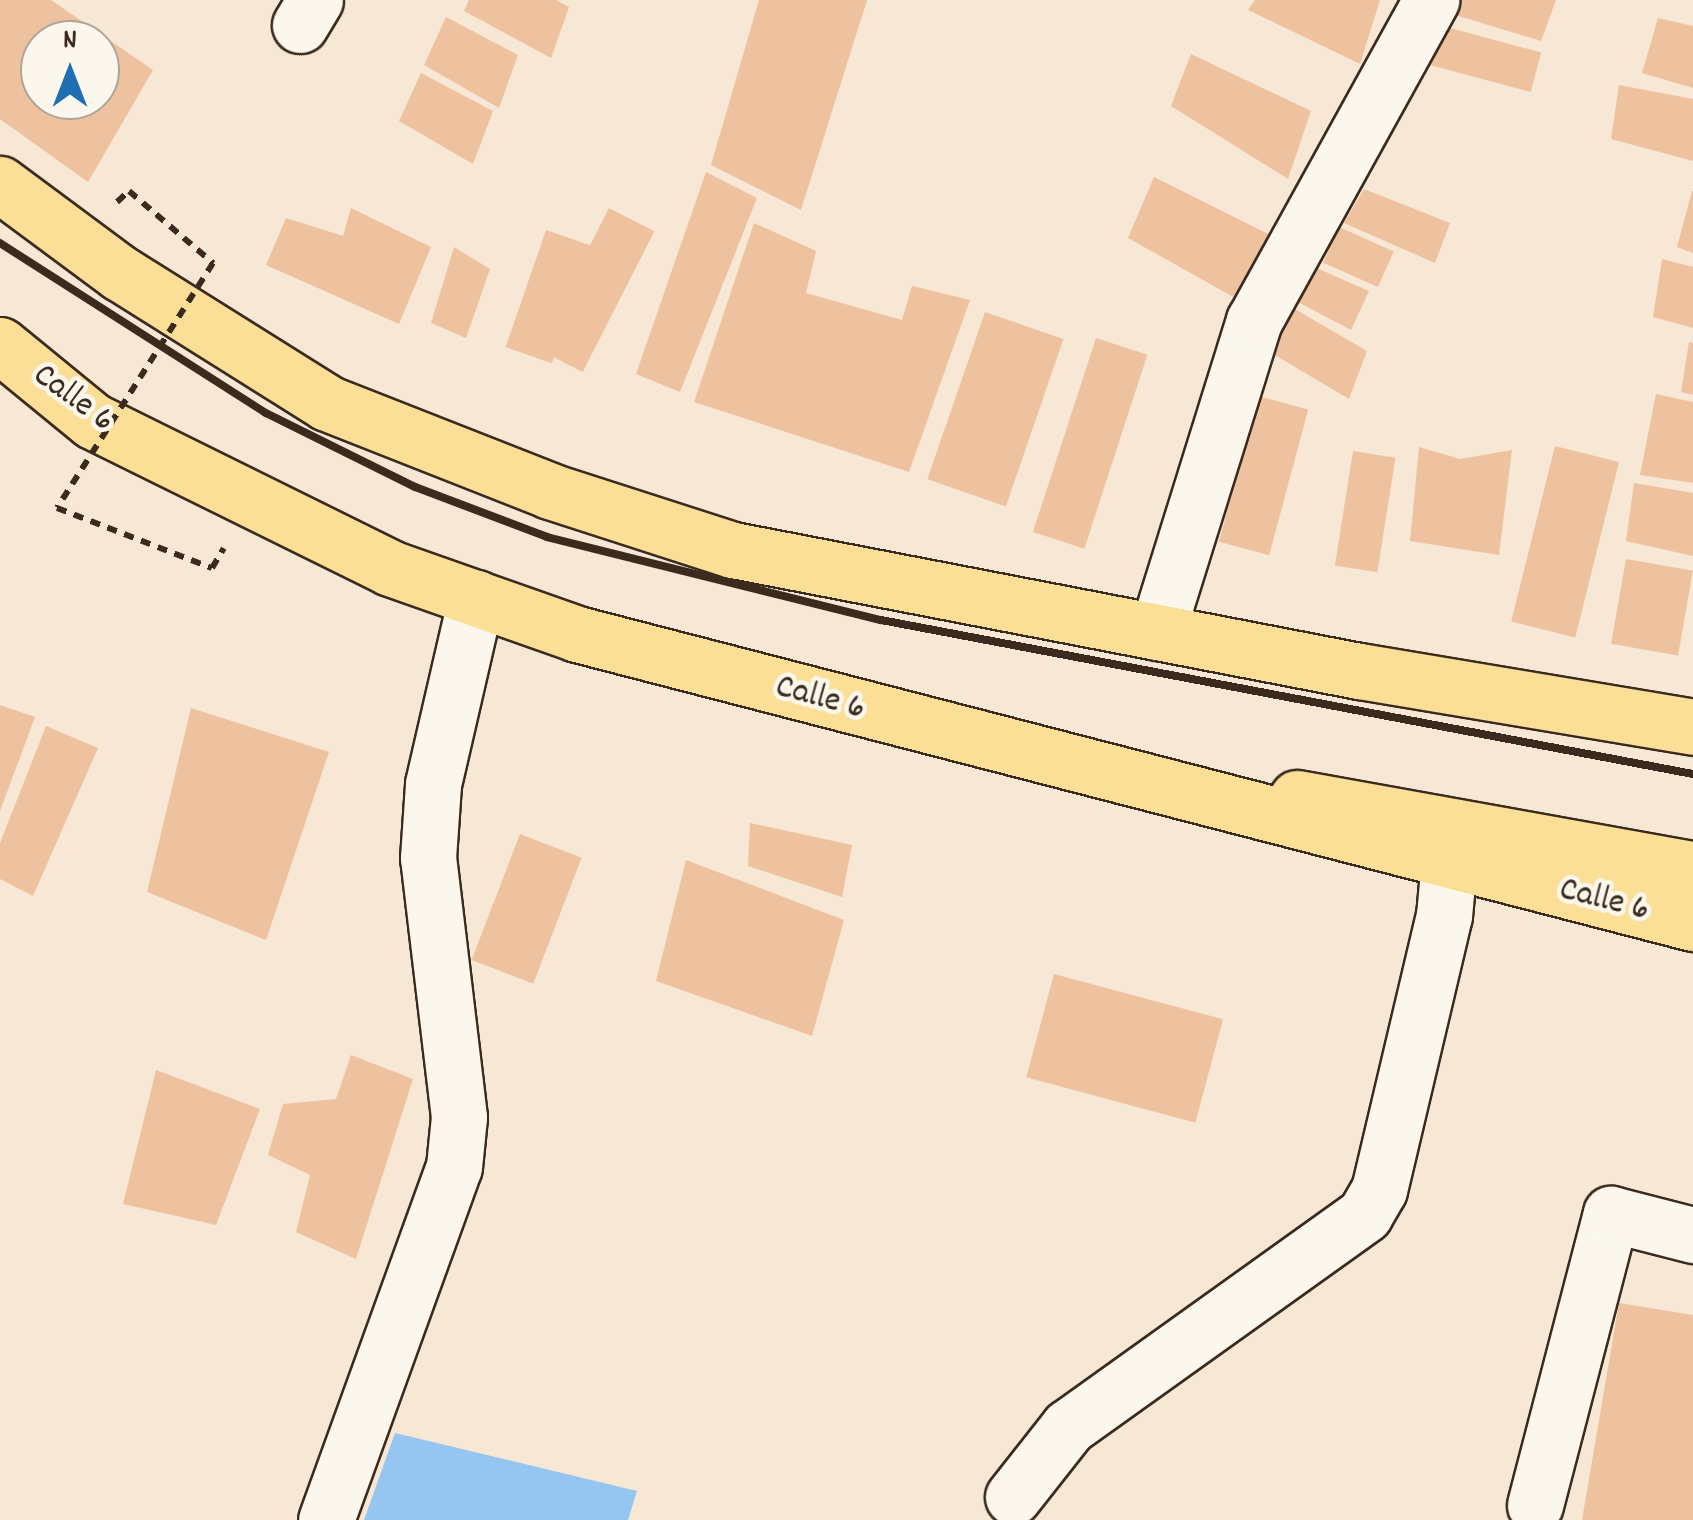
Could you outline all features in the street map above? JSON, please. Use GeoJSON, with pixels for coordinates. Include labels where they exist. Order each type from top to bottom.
{"type":"FeatureCollection","features":[{"type":"Feature","properties":{"kind":"main road"},"geometry":{"type":"LineString","coordinates":[[0,184],[120,273],[326,403],[550,491],[734,550],[1157,632],[1693,727]]}},
{"type":"Feature","properties":{"kind":"main road","name":"Calle 6"},"geometry":{"type":"LineString","coordinates":[[0,345],[92,420],[390,568],[578,634],[979,742],[1693,924]]}},
{"type":"Feature","properties":{"kind":"main road"},"geometry":{"type":"LineString","coordinates":[[979,742],[1693,868]]}},
{"type":"Feature","properties":{"kind":"street"},"geometry":{"type":"LineString","coordinates":[[1157,632],[1254,322],[1431,0]]}},
{"type":"Feature","properties":{"kind":"street"},"geometry":{"type":"LineString","coordinates":[[326,1520],[454,1167],[459,1117],[428,858],[433,784],[476,598]]}},
{"type":"Feature","properties":{"kind":"street"},"geometry":{"type":"LineString","coordinates":[[1012,1498],[1068,1427],[1365,1214],[1379,1190],[1414,1044],[1444,916],[1448,861]]}},
{"type":"Feature","properties":{"kind":"street"},"geometry":{"type":"LineString","coordinates":[[1535,1505],[1611,1214],[1693,1234]]}},
{"type":"Feature","properties":{"kind":"path"},"geometry":{"type":"LineString","coordinates":[[129,191],[213,263],[57,508],[212,568]]}},
{"type":"Feature","properties":{"kind":"water"},"geometry":{"type":"Polygon","coordinates":[[[395,1433],[637,1491],[628,1520],[364,1520],[395,1433]]]}},
{"type":"Feature","properties":{"kind":"building"},"geometry":{"type":"Polygon","coordinates":[[[0,0],[51,0],[80,20],[20,20],[20,120],[120,120],[120,47],[153,70],[88,182],[0,119],[0,0]]]}},
{"type":"Feature","properties":{"kind":"building"},"geometry":{"type":"Polygon","coordinates":[[[469,0],[556,0],[569,7],[551,58],[464,11],[469,0]]]}},
{"type":"Feature","properties":{"kind":"building"},"geometry":{"type":"Polygon","coordinates":[[[759,0],[867,0],[801,210],[711,165],[759,0]]]}},
{"type":"Feature","properties":{"kind":"building"},"geometry":{"type":"Polygon","coordinates":[[[1255,0],[1380,0],[1360,64],[1248,10],[1255,0]]]}},
{"type":"Feature","properties":{"kind":"building"},"geometry":{"type":"Polygon","coordinates":[[[1442,0],[1556,0],[1541,41],[1439,10],[1442,0]]]}},
{"type":"Feature","properties":{"kind":"building"},"geometry":{"type":"Polygon","coordinates":[[[446,17],[518,55],[499,108],[424,65],[446,17]]]}},
{"type":"Feature","properties":{"kind":"building"},"geometry":{"type":"Polygon","coordinates":[[[1658,18],[1693,26],[1693,88],[1642,73],[1658,18]]]}},
{"type":"Feature","properties":{"kind":"building"},"geometry":{"type":"Polygon","coordinates":[[[1435,24],[1541,52],[1531,92],[1424,64],[1435,24]]]}},
{"type":"Feature","properties":{"kind":"building"},"geometry":{"type":"Polygon","coordinates":[[[1191,54],[1311,111],[1288,179],[1171,106],[1191,54]]]}},
{"type":"Feature","properties":{"kind":"building"},"geometry":{"type":"Polygon","coordinates":[[[421,73],[493,111],[473,164],[399,121],[421,73]]]}},
{"type":"Feature","properties":{"kind":"building"},"geometry":{"type":"Polygon","coordinates":[[[1619,85],[1693,99],[1693,161],[1611,139],[1619,85]]]}},
{"type":"Feature","properties":{"kind":"building"},"geometry":{"type":"Polygon","coordinates":[[[706,172],[757,198],[680,392],[636,374],[706,172]]]}},
{"type":"Feature","properties":{"kind":"building"},"geometry":{"type":"Polygon","coordinates":[[[1154,177],[1268,234],[1244,303],[1128,238],[1154,177]]]}},
{"type":"Feature","properties":{"kind":"building"},"geometry":{"type":"Polygon","coordinates":[[[1364,189],[1450,223],[1435,263],[1344,223],[1364,189]]]}},
{"type":"Feature","properties":{"kind":"building"},"geometry":{"type":"Polygon","coordinates":[[[1693,191],[1693,253],[1677,247],[1693,191]]]}},
{"type":"Feature","properties":{"kind":"building"},"geometry":{"type":"Polygon","coordinates":[[[351,208],[431,247],[399,324],[266,265],[286,218],[343,236],[351,208]]]}},
{"type":"Feature","properties":{"kind":"building"},"geometry":{"type":"Polygon","coordinates":[[[609,208],[654,231],[583,372],[537,349],[609,208]]]}},
{"type":"Feature","properties":{"kind":"building"},"geometry":{"type":"Polygon","coordinates":[[[754,223],[816,251],[806,293],[902,320],[912,286],[970,300],[909,472],[694,402],[754,223]]]}},
{"type":"Feature","properties":{"kind":"building"},"geometry":{"type":"Polygon","coordinates":[[[1339,227],[1394,251],[1378,287],[1323,263],[1339,227]]]}},
{"type":"Feature","properties":{"kind":"building"},"geometry":{"type":"Polygon","coordinates":[[[546,230],[592,246],[552,363],[506,347],[546,230]]]}},
{"type":"Feature","properties":{"kind":"building"},"geometry":{"type":"Polygon","coordinates":[[[454,247],[490,269],[466,338],[431,323],[454,247]]]}},
{"type":"Feature","properties":{"kind":"building"},"geometry":{"type":"Polygon","coordinates":[[[1296,259],[1369,291],[1351,330],[1279,292],[1296,259]]]}},
{"type":"Feature","properties":{"kind":"building"},"geometry":{"type":"Polygon","coordinates":[[[1662,259],[1693,267],[1693,328],[1653,317],[1662,259]]]}},
{"type":"Feature","properties":{"kind":"building"},"geometry":{"type":"Polygon","coordinates":[[[1288,305],[1367,351],[1349,399],[1268,351],[1288,305]]]}},
{"type":"Feature","properties":{"kind":"building"},"geometry":{"type":"Polygon","coordinates":[[[985,312],[1063,339],[1006,506],[927,479],[985,312]]]}},
{"type":"Feature","properties":{"kind":"building"},"geometry":{"type":"Polygon","coordinates":[[[1096,338],[1147,355],[1084,549],[1033,532],[1096,338]]]}},
{"type":"Feature","properties":{"kind":"building"},"geometry":{"type":"Polygon","coordinates":[[[1689,342],[1693,343],[1693,395],[1681,392],[1689,342]]]}},
{"type":"Feature","properties":{"kind":"building"},"geometry":{"type":"Polygon","coordinates":[[[1656,394],[1693,402],[1693,483],[1640,475],[1656,394]]]}},
{"type":"Feature","properties":{"kind":"building"},"geometry":{"type":"Polygon","coordinates":[[[1258,396],[1308,409],[1269,555],[1219,542],[1258,396]]]}},
{"type":"Feature","properties":{"kind":"building"},"geometry":{"type":"Polygon","coordinates":[[[1555,446],[1619,462],[1575,638],[1511,622],[1555,446]]]}},
{"type":"Feature","properties":{"kind":"building"},"geometry":{"type":"Polygon","coordinates":[[[1419,447],[1460,459],[1512,450],[1499,555],[1410,541],[1419,447]]]}},
{"type":"Feature","properties":{"kind":"building"},"geometry":{"type":"Polygon","coordinates":[[[1353,451],[1395,458],[1377,572],[1335,566],[1353,451]]]}},
{"type":"Feature","properties":{"kind":"building"},"geometry":{"type":"Polygon","coordinates":[[[1634,483],[1693,493],[1693,556],[1626,541],[1634,483]]]}},
{"type":"Feature","properties":{"kind":"building"},"geometry":{"type":"Polygon","coordinates":[[[1626,559],[1693,571],[1678,656],[1611,644],[1626,559]]]}},
{"type":"Feature","properties":{"kind":"building"},"geometry":{"type":"Polygon","coordinates":[[[0,705],[35,717],[0,811],[0,705]]]}},
{"type":"Feature","properties":{"kind":"building"},"geometry":{"type":"Polygon","coordinates":[[[191,708],[329,752],[266,940],[147,892],[191,708]]]}},
{"type":"Feature","properties":{"kind":"building"},"geometry":{"type":"Polygon","coordinates":[[[46,726],[98,748],[33,896],[0,879],[0,843],[46,726]]]}},
{"type":"Feature","properties":{"kind":"building"},"geometry":{"type":"Polygon","coordinates":[[[750,823],[852,845],[842,897],[748,866],[750,823]]]}},
{"type":"Feature","properties":{"kind":"building"},"geometry":{"type":"Polygon","coordinates":[[[520,834],[582,858],[533,984],[472,960],[520,834]]]}},
{"type":"Feature","properties":{"kind":"building"},"geometry":{"type":"Polygon","coordinates":[[[686,860],[844,920],[812,1036],[656,981],[686,860]]]}},
{"type":"Feature","properties":{"kind":"building"},"geometry":{"type":"Polygon","coordinates":[[[1054,974],[1223,1019],[1195,1123],[1026,1077],[1054,974]]]}},
{"type":"Feature","properties":{"kind":"building"},"geometry":{"type":"Polygon","coordinates":[[[351,1055],[413,1079],[356,1259],[296,1232],[310,1175],[268,1155],[283,1104],[336,1099],[351,1055]]]}},
{"type":"Feature","properties":{"kind":"building"},"geometry":{"type":"Polygon","coordinates":[[[156,1070],[260,1109],[216,1225],[123,1204],[156,1070]]]}},
{"type":"Feature","properties":{"kind":"building"},"geometry":{"type":"Polygon","coordinates":[[[1619,1303],[1693,1315],[1693,1520],[1582,1520],[1619,1303]]]}},
{"type":"Feature","properties":{"kind":"railway"},"geometry":{"type":"LineString","coordinates":[[0,243],[266,413],[415,487],[547,537],[881,620],[1693,774]]}}]}
